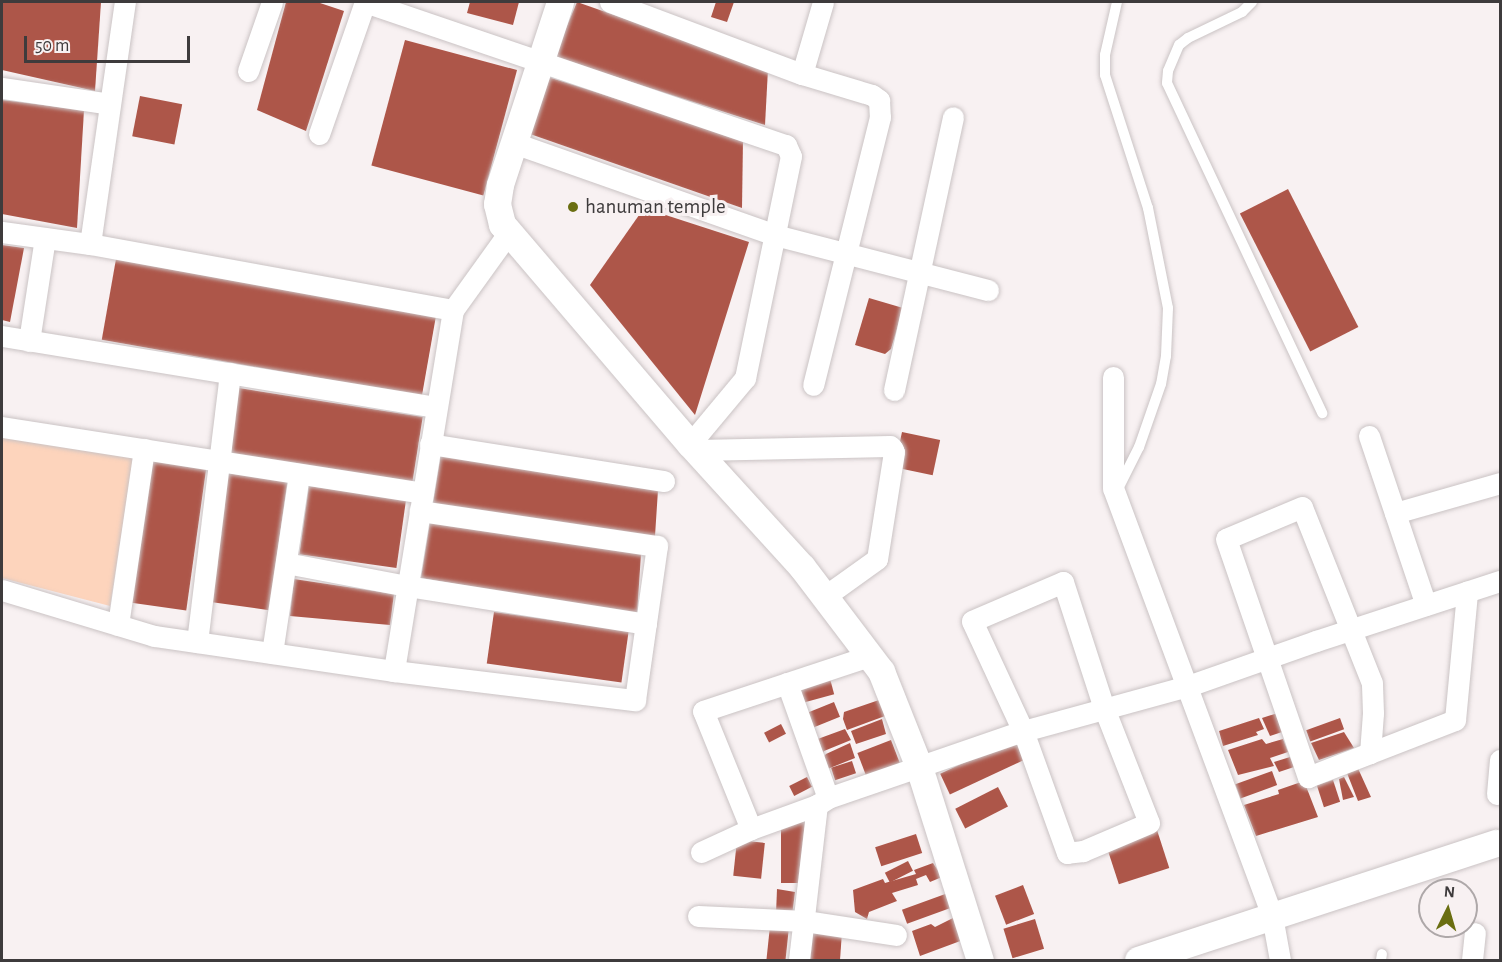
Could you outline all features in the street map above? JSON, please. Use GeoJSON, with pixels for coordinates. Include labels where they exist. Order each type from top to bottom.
{"type":"FeatureCollection","features":[{"type":"Feature","properties":{"kind":"street"},"geometry":{"type":"LineString","coordinates":[[90,244],[125,2]]}},
{"type":"Feature","properties":{"kind":"street"},"geometry":{"type":"LineString","coordinates":[[248,71],[272,2]]}},
{"type":"Feature","properties":{"kind":"street"},"geometry":{"type":"LineString","coordinates":[[318,134],[365,2],[786,145],[791,156],[745,378],[693,447]]}},
{"type":"Feature","properties":{"kind":"street"},"geometry":{"type":"LineString","coordinates":[[560,2],[514,143],[497,204],[502,224],[693,447],[802,567],[881,671],[919,767],[980,960]]}},
{"type":"Feature","properties":{"kind":"street"},"geometry":{"type":"LineString","coordinates":[[610,2],[802,74],[872,95],[881,105],[813,385]]}},
{"type":"Feature","properties":{"kind":"street"},"geometry":{"type":"LineString","coordinates":[[802,74],[823,2]]}},
{"type":"Feature","properties":{"kind":"street"},"geometry":{"type":"LineString","coordinates":[[2,88],[110,104]]}},
{"type":"Feature","properties":{"kind":"street"},"geometry":{"type":"LineString","coordinates":[[894,390],[953,117]]}},
{"type":"Feature","properties":{"kind":"street"},"geometry":{"type":"LineString","coordinates":[[514,143],[775,236],[846,252],[988,290]]}},
{"type":"Feature","properties":{"kind":"street"},"geometry":{"type":"LineString","coordinates":[[2,232],[90,244],[453,310]]}},
{"type":"Feature","properties":{"kind":"street"},"geometry":{"type":"LineString","coordinates":[[394,671],[453,310],[509,232]]}},
{"type":"Feature","properties":{"kind":"street"},"geometry":{"type":"LineString","coordinates":[[29,341],[45,238]]}},
{"type":"Feature","properties":{"kind":"street"},"geometry":{"type":"LineString","coordinates":[[2,336],[436,407]]}},
{"type":"Feature","properties":{"kind":"street"},"geometry":{"type":"LineString","coordinates":[[196,642],[230,374]]}},
{"type":"Feature","properties":{"kind":"street"},"geometry":{"type":"LineString","coordinates":[[1113,377],[1112,479],[1116,494],[1272,916],[1280,960]]}},
{"type":"Feature","properties":{"kind":"street"},"geometry":{"type":"LineString","coordinates":[[2,427],[299,474],[421,502],[657,546],[635,700],[394,671],[154,636],[2,590]]}},
{"type":"Feature","properties":{"kind":"street"},"geometry":{"type":"LineString","coordinates":[[1369,436],[1426,605]]}},
{"type":"Feature","properties":{"kind":"street"},"geometry":{"type":"LineString","coordinates":[[430,444],[664,481]]}},
{"type":"Feature","properties":{"kind":"street"},"geometry":{"type":"LineString","coordinates":[[693,447],[890,446],[892,448],[894,452],[877,559],[824,597]]}},
{"type":"Feature","properties":{"kind":"street"},"geometry":{"type":"LineString","coordinates":[[118,625],[144,449]]}},
{"type":"Feature","properties":{"kind":"street"},"geometry":{"type":"LineString","coordinates":[[272,653],[299,474]]}},
{"type":"Feature","properties":{"kind":"street"},"geometry":{"type":"LineString","coordinates":[[1395,513],[1500,483]]}},
{"type":"Feature","properties":{"kind":"street"},"geometry":{"type":"LineString","coordinates":[[1370,753],[1373,713],[1372,683],[1353,629],[1302,507],[1226,539],[1308,777],[1370,753],[1455,720],[1467,592]]}},
{"type":"Feature","properties":{"kind":"street"},"geometry":{"type":"LineString","coordinates":[[286,563],[407,586],[646,624]]}},
{"type":"Feature","properties":{"kind":"street"},"geometry":{"type":"LineString","coordinates":[[1063,582],[1104,708],[1149,823],[1083,851],[1067,853],[1023,731],[972,621],[1063,582]]}},
{"type":"Feature","properties":{"kind":"street"},"geometry":{"type":"LineString","coordinates":[[701,852],[751,829],[822,802],[1023,731],[1188,686],[1353,629],[1500,582]]}},
{"type":"Feature","properties":{"kind":"street"},"geometry":{"type":"LineString","coordinates":[[751,829],[703,711],[869,656]]}},
{"type":"Feature","properties":{"kind":"street"},"geometry":{"type":"LineString","coordinates":[[787,683],[822,802],[799,960]]}},
{"type":"Feature","properties":{"kind":"street"},"geometry":{"type":"LineString","coordinates":[[1497,794],[1500,760]]}},
{"type":"Feature","properties":{"kind":"street"},"geometry":{"type":"LineString","coordinates":[[1138,960],[1496,843]]}},
{"type":"Feature","properties":{"kind":"street"},"geometry":{"type":"LineString","coordinates":[[699,916],[805,921],[896,935]]}},
{"type":"Feature","properties":{"kind":"street"},"geometry":{"type":"LineString","coordinates":[[1472,960],[1474,938]]}},
{"type":"Feature","properties":{"kind":"lane"},"geometry":{"type":"LineString","coordinates":[[1116,494],[1139,447],[1161,384],[1166,356],[1168,308],[1148,208],[1105,75],[1105,55],[1117,2]]}},
{"type":"Feature","properties":{"kind":"lane"},"geometry":{"type":"LineString","coordinates":[[1252,2],[1242,12],[1188,38],[1179,45],[1168,71],[1167,83],[1322,412]]}},
{"type":"Feature","properties":{"kind":"shaded area"},"geometry":{"type":"Polygon","coordinates":[[[2,436],[134,455],[110,606],[2,578],[2,436]]]}},
{"type":"Feature","properties":{"kind":"building"},"geometry":{"type":"Polygon","coordinates":[[[2,2],[101,2],[95,91],[2,70],[2,2]]]}},
{"type":"Feature","properties":{"kind":"building"},"geometry":{"type":"Polygon","coordinates":[[[286,2],[317,2],[344,11],[306,131],[257,110],[286,2]]]}},
{"type":"Feature","properties":{"kind":"building"},"geometry":{"type":"Polygon","coordinates":[[[470,2],[519,2],[513,25],[467,13],[470,2]]]}},
{"type":"Feature","properties":{"kind":"building"},"geometry":{"type":"Polygon","coordinates":[[[577,2],[768,69],[765,125],[554,57],[577,2]]]}},
{"type":"Feature","properties":{"kind":"building"},"geometry":{"type":"Polygon","coordinates":[[[716,2],[734,2],[727,22],[711,17],[716,2]]]}},
{"type":"Feature","properties":{"kind":"building"},"geometry":{"type":"Polygon","coordinates":[[[405,40],[517,70],[483,196],[371,166],[405,40]]]}},
{"type":"Feature","properties":{"kind":"building"},"geometry":{"type":"Polygon","coordinates":[[[548,77],[743,139],[742,208],[530,134],[548,77]]]}},
{"type":"Feature","properties":{"kind":"building"},"geometry":{"type":"Polygon","coordinates":[[[140,96],[182,104],[174,144],[132,136],[140,96]]]}},
{"type":"Feature","properties":{"kind":"building"},"geometry":{"type":"Polygon","coordinates":[[[2,100],[84,110],[77,228],[2,214],[2,100]]]}},
{"type":"Feature","properties":{"kind":"building"},"geometry":{"type":"Polygon","coordinates":[[[1288,189],[1358,327],[1310,352],[1240,214],[1288,189]]]}},
{"type":"Feature","properties":{"kind":"building"},"geometry":{"type":"Polygon","coordinates":[[[644,208],[749,242],[695,415],[590,285],[644,208]]]}},
{"type":"Feature","properties":{"kind":"building"},"geometry":{"type":"Polygon","coordinates":[[[2,245],[24,248],[10,322],[2,320],[2,245]]]}},
{"type":"Feature","properties":{"kind":"building"},"geometry":{"type":"Polygon","coordinates":[[[116,259],[436,315],[422,396],[102,340],[116,259]]]}},
{"type":"Feature","properties":{"kind":"building"},"geometry":{"type":"Polygon","coordinates":[[[869,298],[903,308],[891,349],[885,354],[855,345],[869,298]]]}},
{"type":"Feature","properties":{"kind":"building"},"geometry":{"type":"Polygon","coordinates":[[[239,388],[423,417],[412,482],[229,453],[239,388]]]}},
{"type":"Feature","properties":{"kind":"building"},"geometry":{"type":"Polygon","coordinates":[[[902,432],[940,440],[933,475],[895,467],[902,432]]]}},
{"type":"Feature","properties":{"kind":"building"},"geometry":{"type":"Polygon","coordinates":[[[441,454],[658,490],[655,536],[641,554],[637,615],[421,578],[441,454]]]}},
{"type":"Feature","properties":{"kind":"building"},"geometry":{"type":"Polygon","coordinates":[[[150,459],[206,467],[186,611],[130,603],[150,459]]]}},
{"type":"Feature","properties":{"kind":"building"},"geometry":{"type":"Polygon","coordinates":[[[227,473],[287,481],[269,610],[209,602],[227,473]]]}},
{"type":"Feature","properties":{"kind":"building"},"geometry":{"type":"Polygon","coordinates":[[[309,486],[406,500],[396,568],[299,554],[309,486]]]}},
{"type":"Feature","properties":{"kind":"building"},"geometry":{"type":"Polygon","coordinates":[[[294,579],[394,594],[390,625],[290,616],[294,579]]]}},
{"type":"Feature","properties":{"kind":"building"},"geometry":{"type":"Polygon","coordinates":[[[494,612],[629,631],[621,682],[487,663],[494,612]]]}},
{"type":"Feature","properties":{"kind":"building"},"geometry":{"type":"Polygon","coordinates":[[[829,675],[834,694],[798,704],[793,685],[829,675]]]}},
{"type":"Feature","properties":{"kind":"building"},"geometry":{"type":"Polygon","coordinates":[[[879,700],[885,716],[847,730],[843,719],[844,712],[879,700]]]}},
{"type":"Feature","properties":{"kind":"building"},"geometry":{"type":"Polygon","coordinates":[[[834,702],[840,717],[812,728],[806,713],[834,702]]]}},
{"type":"Feature","properties":{"kind":"building"},"geometry":{"type":"Polygon","coordinates":[[[1281,712],[1285,731],[1270,736],[1262,718],[1281,712]]]}},
{"type":"Feature","properties":{"kind":"building"},"geometry":{"type":"Polygon","coordinates":[[[1259,718],[1264,729],[1256,732],[1258,735],[1223,746],[1219,731],[1259,718]]]}},
{"type":"Feature","properties":{"kind":"building"},"geometry":{"type":"Polygon","coordinates":[[[1340,718],[1344,729],[1310,742],[1306,730],[1340,718]]]}},
{"type":"Feature","properties":{"kind":"building"},"geometry":{"type":"Polygon","coordinates":[[[882,719],[886,734],[856,744],[851,731],[882,719]]]}},
{"type":"Feature","properties":{"kind":"building"},"geometry":{"type":"Polygon","coordinates":[[[781,724],[786,734],[769,742],[764,733],[781,724]]]}},
{"type":"Feature","properties":{"kind":"building"},"geometry":{"type":"Polygon","coordinates":[[[845,729],[851,740],[824,751],[819,759],[815,740],[845,729]]]}},
{"type":"Feature","properties":{"kind":"building"},"geometry":{"type":"Polygon","coordinates":[[[1344,732],[1354,748],[1319,760],[1311,743],[1344,732]]]}},
{"type":"Feature","properties":{"kind":"building"},"geometry":{"type":"Polygon","coordinates":[[[1019,737],[1029,758],[950,795],[940,774],[1019,737]]]}},
{"type":"Feature","properties":{"kind":"building"},"geometry":{"type":"Polygon","coordinates":[[[1262,739],[1266,744],[1283,739],[1288,752],[1270,758],[1274,766],[1238,775],[1228,750],[1262,739]]]}},
{"type":"Feature","properties":{"kind":"building"},"geometry":{"type":"Polygon","coordinates":[[[891,740],[900,764],[867,777],[857,753],[891,740]]]}},
{"type":"Feature","properties":{"kind":"building"},"geometry":{"type":"Polygon","coordinates":[[[850,743],[855,758],[825,770],[820,761],[826,754],[850,743]]]}},
{"type":"Feature","properties":{"kind":"building"},"geometry":{"type":"Polygon","coordinates":[[[1290,757],[1294,767],[1279,772],[1274,762],[1290,757]]]}},
{"type":"Feature","properties":{"kind":"building"},"geometry":{"type":"Polygon","coordinates":[[[852,761],[856,773],[835,780],[831,768],[852,761]]]}},
{"type":"Feature","properties":{"kind":"building"},"geometry":{"type":"Polygon","coordinates":[[[1356,764],[1371,797],[1358,801],[1345,768],[1356,764]]]}},
{"type":"Feature","properties":{"kind":"building"},"geometry":{"type":"Polygon","coordinates":[[[1272,771],[1277,785],[1240,798],[1235,784],[1272,771]]]}},
{"type":"Feature","properties":{"kind":"building"},"geometry":{"type":"Polygon","coordinates":[[[807,777],[812,787],[794,796],[789,786],[807,777]]]}},
{"type":"Feature","properties":{"kind":"building"},"geometry":{"type":"Polygon","coordinates":[[[1344,777],[1354,797],[1343,800],[1339,779],[1344,777]]]}},
{"type":"Feature","properties":{"kind":"building"},"geometry":{"type":"Polygon","coordinates":[[[1333,780],[1340,802],[1324,807],[1317,785],[1333,780]]]}},
{"type":"Feature","properties":{"kind":"building"},"geometry":{"type":"Polygon","coordinates":[[[1304,781],[1318,817],[1256,836],[1244,805],[1279,794],[1278,790],[1304,781]]]}},
{"type":"Feature","properties":{"kind":"building"},"geometry":{"type":"Polygon","coordinates":[[[998,787],[1008,807],[965,828],[955,809],[998,787]]]}},
{"type":"Feature","properties":{"kind":"building"},"geometry":{"type":"Polygon","coordinates":[[[781,822],[805,822],[805,883],[781,883],[781,822]]]}},
{"type":"Feature","properties":{"kind":"building"},"geometry":{"type":"Polygon","coordinates":[[[1156,827],[1169,868],[1119,884],[1106,843],[1156,827]]]}},
{"type":"Feature","properties":{"kind":"building"},"geometry":{"type":"Polygon","coordinates":[[[916,834],[922,853],[881,866],[875,847],[916,834]]]}},
{"type":"Feature","properties":{"kind":"building"},"geometry":{"type":"Polygon","coordinates":[[[737,840],[765,843],[761,879],[733,876],[737,840]]]}},
{"type":"Feature","properties":{"kind":"building"},"geometry":{"type":"Polygon","coordinates":[[[908,861],[913,871],[890,883],[885,873],[908,861]]]}},
{"type":"Feature","properties":{"kind":"building"},"geometry":{"type":"Polygon","coordinates":[[[933,863],[942,877],[930,882],[926,875],[916,879],[918,885],[892,893],[897,901],[869,912],[867,919],[855,912],[853,890],[883,879],[885,883],[916,874],[914,870],[933,863]]]}},
{"type":"Feature","properties":{"kind":"building"},"geometry":{"type":"Polygon","coordinates":[[[1023,885],[1034,914],[1006,925],[995,896],[1023,885]]]}},
{"type":"Feature","properties":{"kind":"building"},"geometry":{"type":"Polygon","coordinates":[[[777,889],[795,892],[792,916],[776,914],[777,889]]]}},
{"type":"Feature","properties":{"kind":"building"},"geometry":{"type":"Polygon","coordinates":[[[948,893],[953,907],[907,924],[902,910],[948,893]]]}},
{"type":"Feature","properties":{"kind":"building"},"geometry":{"type":"Polygon","coordinates":[[[955,917],[963,940],[920,956],[912,931],[931,924],[935,927],[955,917]]]}},
{"type":"Feature","properties":{"kind":"building"},"geometry":{"type":"Polygon","coordinates":[[[1035,919],[1044,949],[1013,958],[1003,929],[1035,919]]]}},
{"type":"Feature","properties":{"kind":"building"},"geometry":{"type":"Polygon","coordinates":[[[770,926],[789,928],[786,960],[766,960],[770,926]]]}},
{"type":"Feature","properties":{"kind":"building"},"geometry":{"type":"Polygon","coordinates":[[[809,929],[842,932],[840,960],[805,960],[809,929]]]}},
{"type":"Feature","properties":{"kind":"place","name":"hanuman temple"},"geometry":{"type":"Point","coordinates":[573,207]}}]}
